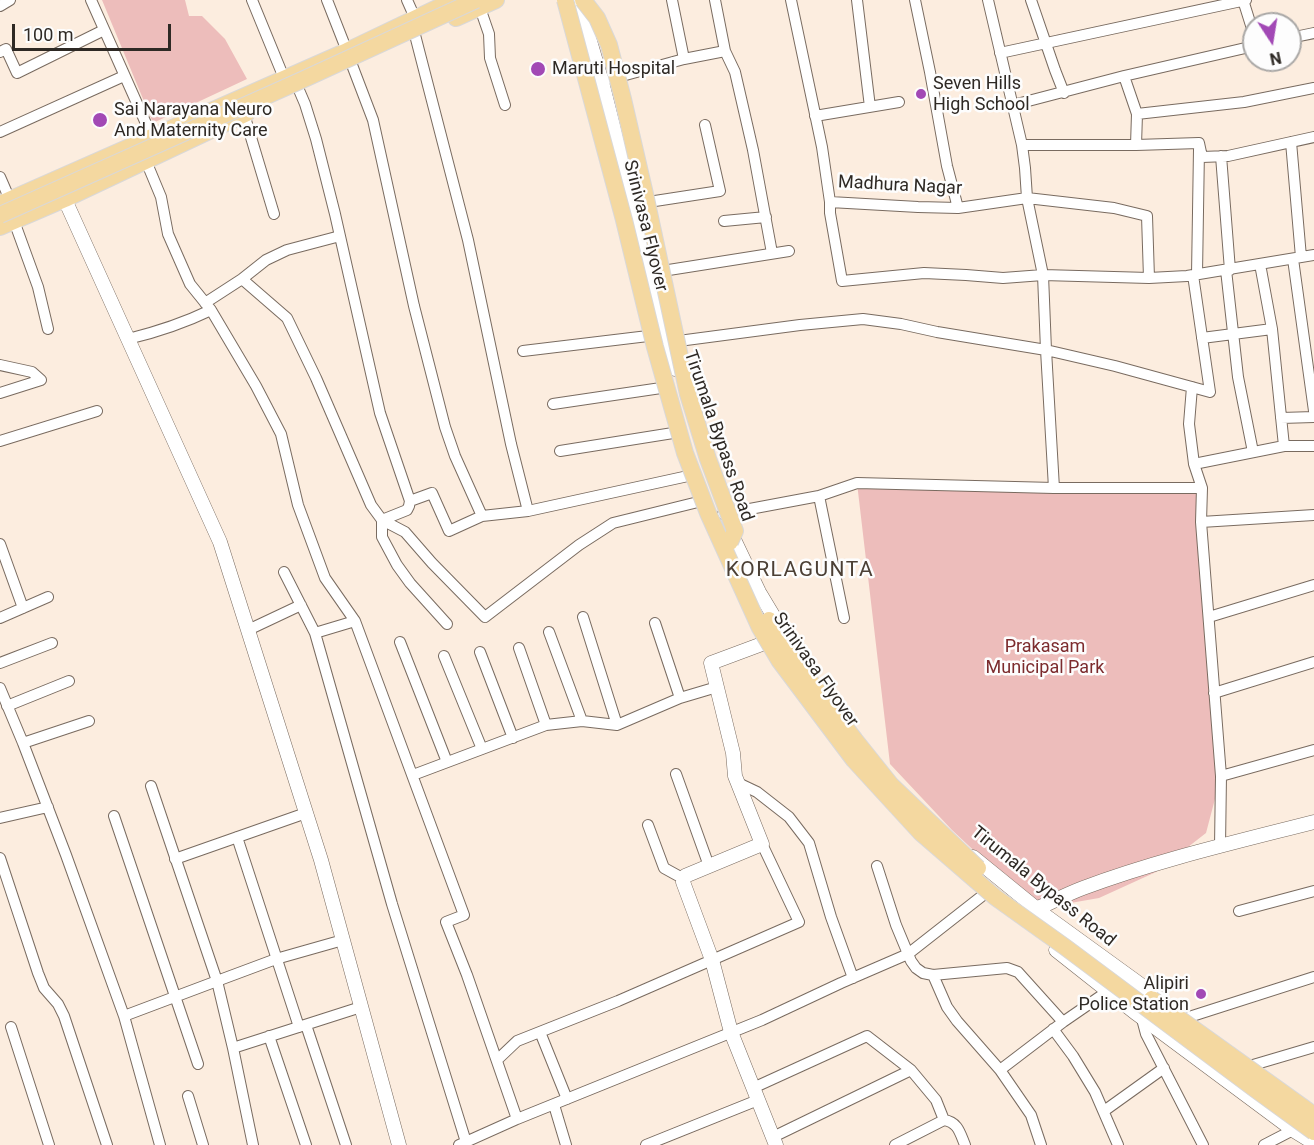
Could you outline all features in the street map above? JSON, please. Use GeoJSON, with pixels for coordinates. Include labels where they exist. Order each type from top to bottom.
{"type":"FeatureCollection","features":[{"type":"Feature","properties":{"kind":"main road"},"geometry":{"type":"LineString","coordinates":[[5,221],[65,199],[299,90],[415,18],[454,0]]}},
{"type":"Feature","properties":{"kind":"main road"},"geometry":{"type":"LineString","coordinates":[[5,221],[291,85],[478,4],[496,0]]}},
{"type":"Feature","properties":{"kind":"main road","name":"Srinivasa Flyover"},"geometry":{"type":"LineString","coordinates":[[565,0],[624,220],[655,347],[685,453],[708,513],[760,628],[779,660],[854,760],[921,833],[995,897],[1314,1132]]}},
{"type":"Feature","properties":{"kind":"main road","name":"Srinivasa Flyover"},"geometry":{"type":"LineString","coordinates":[[576,0],[671,375],[716,509],[730,542],[770,622],[791,656],[891,785],[978,868],[1037,916],[1314,1115]]}},
{"type":"Feature","properties":{"kind":"main road","name":"Srinivasa Flyover"},"geometry":{"type":"LineString","coordinates":[[583,0],[597,18],[612,56],[645,194],[688,394],[708,459],[735,531],[730,542]]}},
{"type":"Feature","properties":{"kind":"main road"},"geometry":{"type":"LineString","coordinates":[[5,202],[285,78],[415,35],[478,4]]}},
{"type":"Feature","properties":{"kind":"street"},"geometry":{"type":"LineString","coordinates":[[0,6],[10,0]]}},
{"type":"Feature","properties":{"kind":"street"},"geometry":{"type":"LineString","coordinates":[[92,0],[152,137]]}},
{"type":"Feature","properties":{"kind":"street"},"geometry":{"type":"LineString","coordinates":[[252,0],[285,78]]}},
{"type":"Feature","properties":{"kind":"street"},"geometry":{"type":"LineString","coordinates":[[327,0],[373,120],[414,306],[445,427],[455,456],[482,516]]}},
{"type":"Feature","properties":{"kind":"street"},"geometry":{"type":"LineString","coordinates":[[407,0],[415,18]]}},
{"type":"Feature","properties":{"kind":"street","name":"Tirumala Bypass Road"},"geometry":{"type":"LineString","coordinates":[[558,0],[589,109],[673,433],[707,525],[762,644],[776,668],[861,780],[913,835],[982,896],[1025,925],[1137,1014],[1293,1130],[1314,1143]]}},
{"type":"Feature","properties":{"kind":"street","name":"Tirumala Bypass Road"},"geometry":{"type":"LineString","coordinates":[[576,0],[602,82],[668,343],[696,439],[723,514],[759,592],[794,650],[886,768],[981,864],[1036,909],[1314,1109]]}},
{"type":"Feature","properties":{"kind":"street"},"geometry":{"type":"LineString","coordinates":[[672,0],[684,59]]}},
{"type":"Feature","properties":{"kind":"street"},"geometry":{"type":"LineString","coordinates":[[715,0],[725,51],[735,72],[753,150],[772,253]]}},
{"type":"Feature","properties":{"kind":"street","name":"Madhura Nagar"},"geometry":{"type":"LineString","coordinates":[[791,0],[822,147],[830,202],[958,208],[1027,198],[1114,208],[1147,216],[1149,278]]}},
{"type":"Feature","properties":{"kind":"street"},"geometry":{"type":"LineString","coordinates":[[856,0],[870,107]]}},
{"type":"Feature","properties":{"kind":"street"},"geometry":{"type":"LineString","coordinates":[[915,0],[947,166],[958,208]]}},
{"type":"Feature","properties":{"kind":"street"},"geometry":{"type":"LineString","coordinates":[[988,0],[1022,145],[1027,198],[1043,275],[1054,488]]}},
{"type":"Feature","properties":{"kind":"street"},"geometry":{"type":"LineString","coordinates":[[1031,0],[1064,93]]}},
{"type":"Feature","properties":{"kind":"street"},"geometry":{"type":"LineString","coordinates":[[1000,53],[1244,0]]}},
{"type":"Feature","properties":{"kind":"street"},"geometry":{"type":"LineString","coordinates":[[478,4],[489,34],[490,58],[505,105]]}},
{"type":"Feature","properties":{"kind":"street"},"geometry":{"type":"LineString","coordinates":[[0,52],[6,49],[17,73],[104,30]]}},
{"type":"Feature","properties":{"kind":"street"},"geometry":{"type":"LineString","coordinates":[[415,35],[468,240],[511,444],[528,511]]}},
{"type":"Feature","properties":{"kind":"street"},"geometry":{"type":"LineString","coordinates":[[1013,105],[1242,49]]}},
{"type":"Feature","properties":{"kind":"street"},"geometry":{"type":"LineString","coordinates":[[602,82],[684,59],[725,51]]}},
{"type":"Feature","properties":{"kind":"street"},"geometry":{"type":"LineString","coordinates":[[0,132],[124,76]]}},
{"type":"Feature","properties":{"kind":"street"},"geometry":{"type":"LineString","coordinates":[[1124,76],[1137,114],[1136,145]]}},
{"type":"Feature","properties":{"kind":"street"},"geometry":{"type":"LineString","coordinates":[[1137,114],[1244,102],[1314,88]]}},
{"type":"Feature","properties":{"kind":"street"},"geometry":{"type":"LineString","coordinates":[[299,90],[316,139],[380,413],[410,501],[406,510],[382,520]]}},
{"type":"Feature","properties":{"kind":"street"},"geometry":{"type":"LineString","coordinates":[[815,116],[899,102]]}},
{"type":"Feature","properties":{"kind":"street"},"geometry":{"type":"LineString","coordinates":[[244,114],[273,214]]}},
{"type":"Feature","properties":{"kind":"street"},"geometry":{"type":"LineString","coordinates":[[632,205],[720,191],[705,125]]}},
{"type":"Feature","properties":{"kind":"street"},"geometry":{"type":"LineString","coordinates":[[1199,143],[1202,157],[1221,156],[1314,137]]}},
{"type":"Feature","properties":{"kind":"street"},"geometry":{"type":"LineString","coordinates":[[1291,142],[1297,258],[1309,344],[1314,411]]}},
{"type":"Feature","properties":{"kind":"street"},"geometry":{"type":"LineString","coordinates":[[1022,145],[1199,143]]}},
{"type":"Feature","properties":{"kind":"street"},"geometry":{"type":"LineString","coordinates":[[668,343],[790,326],[863,319],[1046,350],[1210,392],[1195,275],[1199,143]]}},
{"type":"Feature","properties":{"kind":"street"},"geometry":{"type":"LineString","coordinates":[[1221,156],[1233,334],[1238,377],[1253,452]]}},
{"type":"Feature","properties":{"kind":"street"},"geometry":{"type":"LineString","coordinates":[[146,161],[160,197],[168,234],[190,284],[208,306],[256,386],[281,434],[298,505],[325,578],[354,621],[464,915],[446,922],[468,975],[517,1119]]}},
{"type":"Feature","properties":{"kind":"street"},"geometry":{"type":"LineString","coordinates":[[0,177],[5,202]]}},
{"type":"Feature","properties":{"kind":"street"},"geometry":{"type":"LineString","coordinates":[[56,180],[220,542],[321,860],[399,1145]]}},
{"type":"Feature","properties":{"kind":"street"},"geometry":{"type":"LineString","coordinates":[[830,202],[842,281],[924,273],[1003,278],[1043,275],[1149,278],[1195,275],[1314,255]]}},
{"type":"Feature","properties":{"kind":"street"},"geometry":{"type":"LineString","coordinates":[[724,221],[765,217]]}},
{"type":"Feature","properties":{"kind":"street"},"geometry":{"type":"LineString","coordinates":[[5,221],[38,287],[48,329]]}},
{"type":"Feature","properties":{"kind":"street"},"geometry":{"type":"LineString","coordinates":[[128,339],[161,331],[192,319],[266,260],[287,250],[340,236]]}},
{"type":"Feature","properties":{"kind":"street"},"geometry":{"type":"LineString","coordinates":[[650,273],[789,251]]}},
{"type":"Feature","properties":{"kind":"street"},"geometry":{"type":"LineString","coordinates":[[1260,264],[1272,329],[1284,446]]}},
{"type":"Feature","properties":{"kind":"street"},"geometry":{"type":"LineString","coordinates":[[242,279],[286,318],[316,378],[371,505],[382,520],[405,532],[485,617],[579,545],[613,523],[698,502]]}},
{"type":"Feature","properties":{"kind":"street"},"geometry":{"type":"LineString","coordinates":[[1202,338],[1272,329]]}},
{"type":"Feature","properties":{"kind":"street"},"geometry":{"type":"LineString","coordinates":[[523,351],[648,336]]}},
{"type":"Feature","properties":{"kind":"street"},"geometry":{"type":"LineString","coordinates":[[0,365],[32,372],[41,380],[0,393]]}},
{"type":"Feature","properties":{"kind":"street"},"geometry":{"type":"LineString","coordinates":[[1192,387],[1189,424],[1194,464],[1202,488],[1202,522],[1221,776],[1220,846]]}},
{"type":"Feature","properties":{"kind":"street"},"geometry":{"type":"LineString","coordinates":[[553,404],[661,388]]}},
{"type":"Feature","properties":{"kind":"street"},"geometry":{"type":"LineString","coordinates":[[0,441],[98,411]]}},
{"type":"Feature","properties":{"kind":"street"},"geometry":{"type":"LineString","coordinates":[[1281,418],[1314,417]]}},
{"type":"Feature","properties":{"kind":"street"},"geometry":{"type":"LineString","coordinates":[[560,451],[673,433]]}},
{"type":"Feature","properties":{"kind":"street"},"geometry":{"type":"LineString","coordinates":[[1194,464],[1284,446],[1314,446]]}},
{"type":"Feature","properties":{"kind":"street"},"geometry":{"type":"LineString","coordinates":[[410,501],[432,493],[449,531],[482,516],[528,511],[688,476]]}},
{"type":"Feature","properties":{"kind":"street"},"geometry":{"type":"LineString","coordinates":[[723,514],[819,496],[857,483],[1054,488],[1202,488]]}},
{"type":"Feature","properties":{"kind":"street"},"geometry":{"type":"LineString","coordinates":[[819,496],[844,618]]}},
{"type":"Feature","properties":{"kind":"street"},"geometry":{"type":"LineString","coordinates":[[1202,522],[1314,515]]}},
{"type":"Feature","properties":{"kind":"street"},"geometry":{"type":"LineString","coordinates":[[382,520],[382,537],[397,565],[447,624]]}},
{"type":"Feature","properties":{"kind":"street"},"geometry":{"type":"LineString","coordinates":[[0,544],[23,608]]}},
{"type":"Feature","properties":{"kind":"street"},"geometry":{"type":"LineString","coordinates":[[284,572],[315,633],[462,1143],[762,1020],[908,954],[982,896]]}},
{"type":"Feature","properties":{"kind":"street"},"geometry":{"type":"LineString","coordinates":[[1209,617],[1314,585]]}},
{"type":"Feature","properties":{"kind":"street"},"geometry":{"type":"LineString","coordinates":[[0,618],[48,597]]}},
{"type":"Feature","properties":{"kind":"street"},"geometry":{"type":"LineString","coordinates":[[248,630],[301,605]]}},
{"type":"Feature","properties":{"kind":"street"},"geometry":{"type":"LineString","coordinates":[[583,617],[617,725]]}},
{"type":"Feature","properties":{"kind":"street"},"geometry":{"type":"LineString","coordinates":[[315,633],[354,621]]}},
{"type":"Feature","properties":{"kind":"street"},"geometry":{"type":"LineString","coordinates":[[655,623],[680,698]]}},
{"type":"Feature","properties":{"kind":"street"},"geometry":{"type":"LineString","coordinates":[[549,632],[582,721]]}},
{"type":"Feature","properties":{"kind":"street"},"geometry":{"type":"LineString","coordinates":[[497,1060],[517,1041],[618,1001],[799,922],[762,844],[735,776],[733,753],[711,663],[762,644],[784,633]]}},
{"type":"Feature","properties":{"kind":"street"},"geometry":{"type":"LineString","coordinates":[[400,642],[447,762]]}},
{"type":"Feature","properties":{"kind":"street"},"geometry":{"type":"LineString","coordinates":[[0,663],[52,643]]}},
{"type":"Feature","properties":{"kind":"street"},"geometry":{"type":"LineString","coordinates":[[519,648],[546,725]]}},
{"type":"Feature","properties":{"kind":"street"},"geometry":{"type":"LineString","coordinates":[[480,652],[513,738]]}},
{"type":"Feature","properties":{"kind":"street"},"geometry":{"type":"LineString","coordinates":[[444,656],[482,749]]}},
{"type":"Feature","properties":{"kind":"street"},"geometry":{"type":"LineString","coordinates":[[1214,693],[1314,662]]}},
{"type":"Feature","properties":{"kind":"street"},"geometry":{"type":"LineString","coordinates":[[7,706],[69,681]]}},
{"type":"Feature","properties":{"kind":"street"},"geometry":{"type":"LineString","coordinates":[[413,775],[546,725],[582,721],[617,725],[680,698],[717,687]]}},
{"type":"Feature","properties":{"kind":"street"},"geometry":{"type":"LineString","coordinates":[[0,688],[48,807],[124,1016],[160,1145]]}},
{"type":"Feature","properties":{"kind":"street"},"geometry":{"type":"LineString","coordinates":[[23,743],[89,721]]}},
{"type":"Feature","properties":{"kind":"street"},"geometry":{"type":"LineString","coordinates":[[1221,776],[1314,750]]}},
{"type":"Feature","properties":{"kind":"street"},"geometry":{"type":"LineString","coordinates":[[676,774],[709,866]]}},
{"type":"Feature","properties":{"kind":"street"},"geometry":{"type":"LineString","coordinates":[[738,783],[758,792],[789,817],[809,843],[831,917],[853,978]]}},
{"type":"Feature","properties":{"kind":"street"},"geometry":{"type":"LineString","coordinates":[[151,786],[217,981],[254,1145]]}},
{"type":"Feature","properties":{"kind":"street"},"geometry":{"type":"LineString","coordinates":[[0,818],[48,807]]}},
{"type":"Feature","properties":{"kind":"street"},"geometry":{"type":"LineString","coordinates":[[175,859],[306,813]]}},
{"type":"Feature","properties":{"kind":"street"},"geometry":{"type":"LineString","coordinates":[[114,816],[198,1065]]}},
{"type":"Feature","properties":{"kind":"street"},"geometry":{"type":"LineString","coordinates":[[1025,925],[1036,909],[1082,889],[1220,846],[1314,822]]}},
{"type":"Feature","properties":{"kind":"street"},"geometry":{"type":"LineString","coordinates":[[648,825],[664,868],[684,879]]}},
{"type":"Feature","properties":{"kind":"street"},"geometry":{"type":"LineString","coordinates":[[237,837],[276,959],[346,1145]]}},
{"type":"Feature","properties":{"kind":"street"},"geometry":{"type":"LineString","coordinates":[[762,844],[686,876],[683,882],[712,960],[731,1032],[774,1141],[911,1070]]}},
{"type":"Feature","properties":{"kind":"street"},"geometry":{"type":"LineString","coordinates":[[0,858],[38,974],[44,988],[58,1004],[64,1016],[107,1145]]}},
{"type":"Feature","properties":{"kind":"street"},"geometry":{"type":"LineString","coordinates":[[877,866],[908,954],[916,968],[923,973],[933,975],[1007,968],[1014,970],[1063,1022]]}},
{"type":"Feature","properties":{"kind":"street"},"geometry":{"type":"LineString","coordinates":[[1239,912],[1314,891]]}},
{"type":"Feature","properties":{"kind":"street"},"geometry":{"type":"LineString","coordinates":[[124,1016],[276,959],[343,940]]}},
{"type":"Feature","properties":{"kind":"street"},"geometry":{"type":"LineString","coordinates":[[933,975],[947,1007],[1000,1070],[1031,1115],[1041,1145]]}},
{"type":"Feature","properties":{"kind":"street"},"geometry":{"type":"LineString","coordinates":[[1186,1018],[1314,977]]}},
{"type":"Feature","properties":{"kind":"street"},"geometry":{"type":"LineString","coordinates":[[1000,1070],[1053,1029],[1108,991]]}},
{"type":"Feature","properties":{"kind":"street"},"geometry":{"type":"LineString","coordinates":[[233,1048],[361,1007]]}},
{"type":"Feature","properties":{"kind":"street"},"geometry":{"type":"LineString","coordinates":[[1137,1014],[1142,1019],[1146,1034],[1203,1145]]}},
{"type":"Feature","properties":{"kind":"street"},"geometry":{"type":"LineString","coordinates":[[11,1028],[49,1145]]}},
{"type":"Feature","properties":{"kind":"street"},"geometry":{"type":"LineString","coordinates":[[1053,1029],[1095,1092],[1118,1145]]}},
{"type":"Feature","properties":{"kind":"street"},"geometry":{"type":"LineString","coordinates":[[540,1032],[567,1099]]}},
{"type":"Feature","properties":{"kind":"street"},"geometry":{"type":"LineString","coordinates":[[269,1036],[306,1145]]}},
{"type":"Feature","properties":{"kind":"street"},"geometry":{"type":"LineString","coordinates":[[646,1145],[755,1094],[867,1036],[911,1070],[936,1100],[944,1120]]}},
{"type":"Feature","properties":{"kind":"street"},"geometry":{"type":"LineString","coordinates":[[1253,1065],[1314,1047]]}},
{"type":"Feature","properties":{"kind":"street"},"geometry":{"type":"LineString","coordinates":[[1104,1111],[1164,1068]]}},
{"type":"Feature","properties":{"kind":"street"},"geometry":{"type":"LineString","coordinates":[[188,1096],[203,1145]]}},
{"type":"Feature","properties":{"kind":"street"},"geometry":{"type":"LineString","coordinates":[[554,1105],[562,1144]]}},
{"type":"Feature","properties":{"kind":"street"},"geometry":{"type":"LineString","coordinates":[[895,1145],[944,1120],[956,1124],[965,1145]]}},
{"type":"Feature","properties":{"kind":"street"},"geometry":{"type":"LineString","coordinates":[[1264,1145],[1293,1130]]}},
{"type":"Feature","properties":{"kind":"street"},"geometry":{"type":"LineString","coordinates":[[918,1133],[923,1145]]}},
{"type":"Feature","properties":{"kind":"green space"},"geometry":{"type":"Polygon","coordinates":[[[102,0],[185,0],[189,16],[202,16],[225,39],[247,79],[153,123],[102,0]]]}},
{"type":"Feature","properties":{"kind":"green space","name":"Prakasam Municipal Park"},"geometry":{"type":"Polygon","coordinates":[[[857,483],[1202,488],[1221,776],[1206,833],[1156,872],[1099,898],[1036,909],[952,830],[890,764],[857,483]]]}},
{"type":"Feature","properties":{"kind":"place","name":"Maruti Hospital"},"geometry":{"type":"Point","coordinates":[538,69]}},
{"type":"Feature","properties":{"kind":"place","name":"Seven Hills High School"},"geometry":{"type":"Point","coordinates":[921,94]}},
{"type":"Feature","properties":{"kind":"place","name":"Sai Narayana Neuro And Maternity Care"},"geometry":{"type":"Point","coordinates":[100,120]}},
{"type":"Feature","properties":{"kind":"place","name":"Alipiri Police Station"},"geometry":{"type":"Point","coordinates":[1201,994]}},
{"type":"Feature","properties":{"kind":"district","name":"KORLAGUNTA"},"geometry":{"type":"Point","coordinates":[800,571]}}]}
